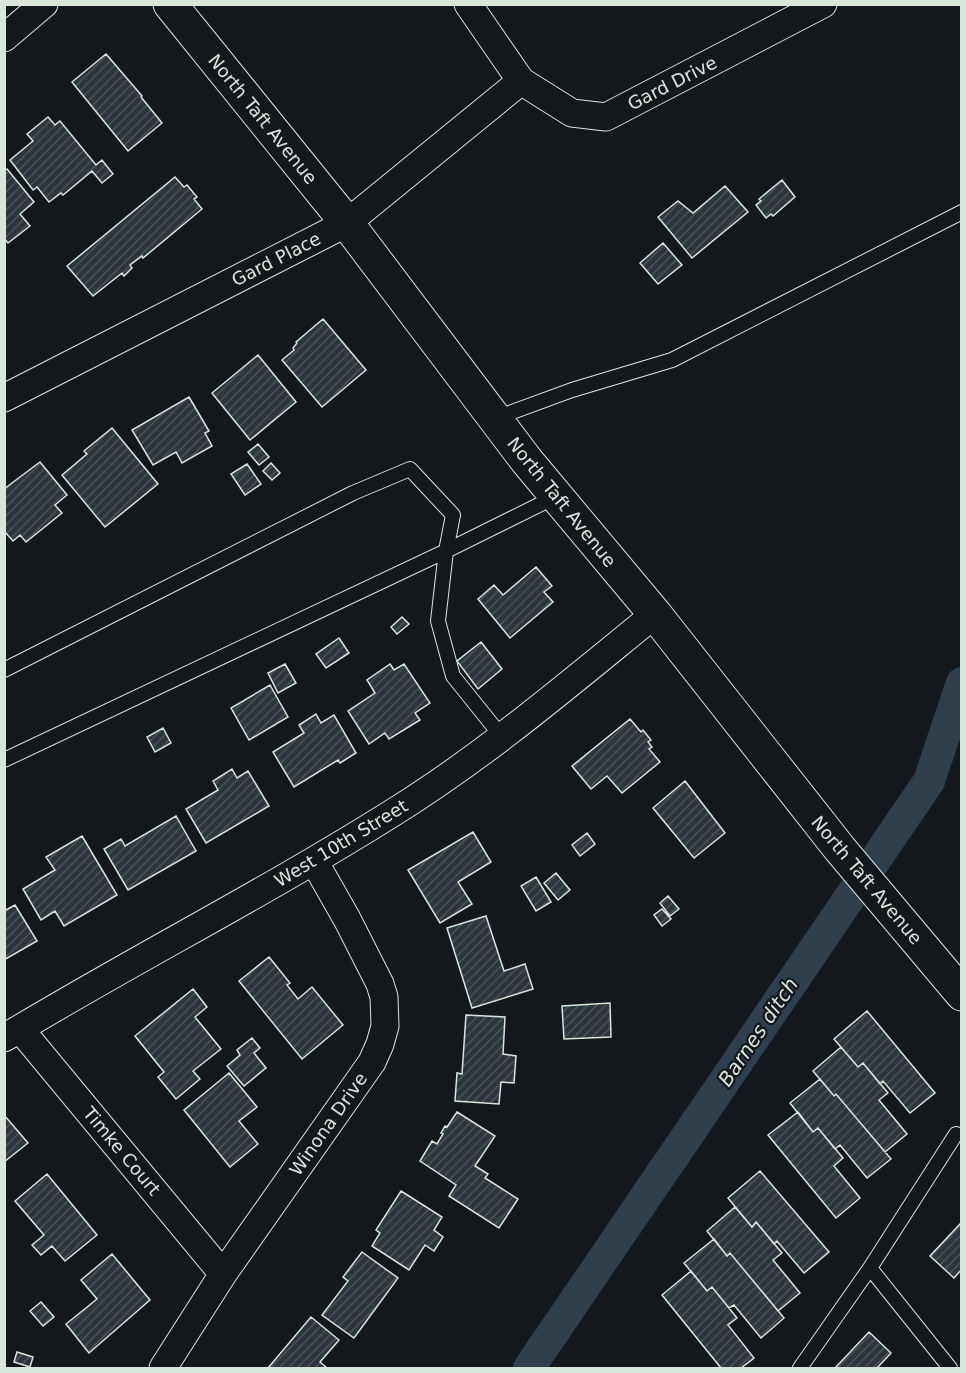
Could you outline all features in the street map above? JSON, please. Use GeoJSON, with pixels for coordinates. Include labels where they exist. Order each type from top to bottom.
{"type":"FeatureCollection","features":[{"type":"Feature","properties":{"kind":"main road","name":"North Taft Avenue"},"geometry":{"type":"LineString","coordinates":[[170,4],[347,222],[556,496],[655,614],[840,849],[962,994]]}},
{"type":"Feature","properties":{"kind":"street"},"geometry":{"type":"LineString","coordinates":[[4,38],[44,4]]}},
{"type":"Feature","properties":{"kind":"street"},"geometry":{"type":"LineString","coordinates":[[468,4],[521,81]]}},
{"type":"Feature","properties":{"kind":"street","name":"Gard Drive"},"geometry":{"type":"LineString","coordinates":[[521,81],[572,113],[606,117],[823,4]]}},
{"type":"Feature","properties":{"kind":"street","name":"Gard Place"},"geometry":{"type":"LineString","coordinates":[[4,398],[347,222],[521,81]]}},
{"type":"Feature","properties":{"kind":"street","name":"West 10th Street"},"geometry":{"type":"LineString","coordinates":[[12,1034],[314,861],[396,811],[502,737],[655,614]]}},
{"type":"Feature","properties":{"kind":"street","name":"Winona Drive"},"geometry":{"type":"LineString","coordinates":[[163,1368],[223,1274],[372,1062],[380,1044],[385,1026],[384,997],[380,984],[314,861]]}},
{"type":"Feature","properties":{"kind":"street","name":"Timke Court"},"geometry":{"type":"LineString","coordinates":[[12,1034],[223,1274]]}},
{"type":"Feature","properties":{"kind":"lane"},"geometry":{"type":"LineString","coordinates":[[495,418],[572,390],[672,360],[962,212]]}},
{"type":"Feature","properties":{"kind":"lane"},"geometry":{"type":"LineString","coordinates":[[4,670],[353,493],[410,469],[453,515],[446,551],[438,621],[453,676],[502,737]]}},
{"type":"Feature","properties":{"kind":"lane"},"geometry":{"type":"LineString","coordinates":[[4,760],[446,551],[556,496]]}},
{"type":"Feature","properties":{"kind":"lane"},"geometry":{"type":"LineString","coordinates":[[800,1368],[870,1268],[956,1134]]}},
{"type":"Feature","properties":{"kind":"lane"},"geometry":{"type":"LineString","coordinates":[[870,1268],[950,1368]]}},
{"type":"Feature","properties":{"kind":"building"},"geometry":{"type":"Polygon","coordinates":[[[106,54],[162,123],[128,151],[72,82],[106,54]]]}},
{"type":"Feature","properties":{"kind":"building"},"geometry":{"type":"Polygon","coordinates":[[[48,117],[55,125],[60,121],[96,165],[102,160],[113,174],[102,183],[92,171],[63,195],[61,193],[49,202],[37,187],[33,190],[10,160],[33,141],[27,134],[48,117]]]}},
{"type":"Feature","properties":{"kind":"building"},"geometry":{"type":"Polygon","coordinates":[[[7,169],[34,202],[20,214],[30,226],[8,243],[4,238],[4,170],[7,169]]]}},
{"type":"Feature","properties":{"kind":"building"},"geometry":{"type":"Polygon","coordinates":[[[175,177],[184,187],[187,185],[197,197],[194,199],[202,209],[143,258],[142,256],[130,265],[132,268],[124,276],[122,273],[93,296],[67,266],[175,177]]]}},
{"type":"Feature","properties":{"kind":"building"},"geometry":{"type":"Polygon","coordinates":[[[782,180],[795,197],[773,216],[771,214],[766,218],[756,205],[761,201],[759,199],[782,180]]]}},
{"type":"Feature","properties":{"kind":"building"},"geometry":{"type":"Polygon","coordinates":[[[725,186],[748,212],[692,258],[658,217],[678,201],[693,213],[725,186]]]}},
{"type":"Feature","properties":{"kind":"building"},"geometry":{"type":"Polygon","coordinates":[[[663,243],[682,265],[658,284],[640,263],[663,243]]]}},
{"type":"Feature","properties":{"kind":"building"},"geometry":{"type":"Polygon","coordinates":[[[323,319],[366,370],[322,407],[282,360],[294,350],[296,342],[323,319]]]}},
{"type":"Feature","properties":{"kind":"building"},"geometry":{"type":"Polygon","coordinates":[[[258,355],[296,402],[250,440],[212,393],[258,355]]]}},
{"type":"Feature","properties":{"kind":"building"},"geometry":{"type":"Polygon","coordinates":[[[189,397],[209,431],[205,433],[212,446],[182,463],[176,452],[153,465],[132,430],[189,397]]]}},
{"type":"Feature","properties":{"kind":"building"},"geometry":{"type":"Polygon","coordinates":[[[112,428],[158,484],[105,527],[62,475],[87,454],[84,451],[112,428]]]}},
{"type":"Feature","properties":{"kind":"building"},"geometry":{"type":"Polygon","coordinates":[[[258,444],[269,457],[259,465],[248,452],[258,444]]]}},
{"type":"Feature","properties":{"kind":"building"},"geometry":{"type":"Polygon","coordinates":[[[40,462],[67,495],[55,505],[62,513],[26,542],[20,535],[13,541],[4,531],[4,489],[40,462]]]}},
{"type":"Feature","properties":{"kind":"building"},"geometry":{"type":"Polygon","coordinates":[[[271,463],[280,473],[272,480],[263,471],[271,463]]]}},
{"type":"Feature","properties":{"kind":"building"},"geometry":{"type":"Polygon","coordinates":[[[247,464],[261,484],[245,495],[231,474],[247,464]]]}},
{"type":"Feature","properties":{"kind":"building"},"geometry":{"type":"Polygon","coordinates":[[[536,567],[552,586],[544,592],[553,602],[510,638],[478,599],[494,585],[503,595],[536,567]]]}},
{"type":"Feature","properties":{"kind":"building"},"geometry":{"type":"Polygon","coordinates":[[[402,617],[409,624],[397,634],[391,627],[402,617]]]}},
{"type":"Feature","properties":{"kind":"building"},"geometry":{"type":"Polygon","coordinates":[[[339,638],[349,653],[326,668],[316,654],[339,638]]]}},
{"type":"Feature","properties":{"kind":"building"},"geometry":{"type":"Polygon","coordinates":[[[481,642],[502,669],[478,689],[457,661],[481,642]]]}},
{"type":"Feature","properties":{"kind":"building"},"geometry":{"type":"Polygon","coordinates":[[[285,664],[296,683],[278,693],[268,673],[285,664]]]}},
{"type":"Feature","properties":{"kind":"building"},"geometry":{"type":"Polygon","coordinates":[[[390,664],[394,670],[404,664],[430,703],[415,713],[420,720],[389,739],[385,733],[369,744],[348,711],[375,693],[367,680],[390,664]]]}},
{"type":"Feature","properties":{"kind":"building"},"geometry":{"type":"Polygon","coordinates":[[[270,685],[288,717],[249,740],[231,708],[270,685]]]}},
{"type":"Feature","properties":{"kind":"building"},"geometry":{"type":"Polygon","coordinates":[[[316,714],[321,723],[334,715],[356,753],[340,763],[338,760],[294,787],[273,752],[304,733],[299,725],[316,714]]]}},
{"type":"Feature","properties":{"kind":"building"},"geometry":{"type":"Polygon","coordinates":[[[630,719],[651,740],[648,742],[652,747],[649,749],[660,762],[622,793],[607,776],[591,789],[572,766],[630,719]]]}},
{"type":"Feature","properties":{"kind":"building"},"geometry":{"type":"Polygon","coordinates":[[[163,728],[171,743],[155,752],[147,737],[163,728]]]}},
{"type":"Feature","properties":{"kind":"building"},"geometry":{"type":"Polygon","coordinates":[[[232,769],[237,778],[248,771],[269,806],[206,843],[186,809],[218,790],[213,781],[232,769]]]}},
{"type":"Feature","properties":{"kind":"building"},"geometry":{"type":"Polygon","coordinates":[[[685,781],[725,833],[694,858],[653,808],[685,781]]]}},
{"type":"Feature","properties":{"kind":"building"},"geometry":{"type":"Polygon","coordinates":[[[176,816],[196,851],[128,890],[104,849],[121,839],[125,846],[176,816]]]}},
{"type":"Feature","properties":{"kind":"building"},"geometry":{"type":"Polygon","coordinates":[[[473,832],[491,862],[458,882],[472,904],[440,923],[408,870],[473,832]]]}},
{"type":"Feature","properties":{"kind":"building"},"geometry":{"type":"Polygon","coordinates":[[[587,833],[595,844],[580,856],[572,845],[587,833]]]}},
{"type":"Feature","properties":{"kind":"building"},"geometry":{"type":"Polygon","coordinates":[[[82,836],[117,895],[64,926],[55,911],[41,920],[23,889],[55,870],[46,857],[82,836]]]}},
{"type":"Feature","properties":{"kind":"building"},"geometry":{"type":"Polygon","coordinates":[[[556,873],[570,890],[558,900],[544,883],[556,873]]]}},
{"type":"Feature","properties":{"kind":"building"},"geometry":{"type":"Polygon","coordinates":[[[536,877],[551,902],[536,911],[521,886],[536,877]]]}},
{"type":"Feature","properties":{"kind":"building"},"geometry":{"type":"Polygon","coordinates":[[[668,896],[679,909],[670,916],[660,903],[668,896]]]}},
{"type":"Feature","properties":{"kind":"building"},"geometry":{"type":"Polygon","coordinates":[[[15,905],[37,941],[4,960],[4,911],[15,905]]]}},
{"type":"Feature","properties":{"kind":"building"},"geometry":{"type":"Polygon","coordinates":[[[662,909],[671,919],[662,926],[654,915],[662,909]]]}},
{"type":"Feature","properties":{"kind":"building"},"geometry":{"type":"Polygon","coordinates":[[[486,916],[504,971],[525,964],[533,989],[472,1008],[447,928],[486,916]]]}},
{"type":"Feature","properties":{"kind":"building"},"geometry":{"type":"Polygon","coordinates":[[[269,957],[290,983],[287,985],[298,999],[312,987],[343,1025],[302,1059],[239,981],[269,957]]]}},
{"type":"Feature","properties":{"kind":"building"},"geometry":{"type":"Polygon","coordinates":[[[193,989],[207,1007],[195,1017],[221,1049],[193,1071],[200,1079],[176,1099],[158,1077],[164,1072],[135,1036],[193,989]]]}},
{"type":"Feature","properties":{"kind":"building"},"geometry":{"type":"Polygon","coordinates":[[[610,1003],[611,1037],[564,1039],[562,1006],[610,1003]]]}},
{"type":"Feature","properties":{"kind":"building"},"geometry":{"type":"Polygon","coordinates":[[[867,1011],[935,1093],[910,1113],[883,1081],[880,1084],[863,1063],[858,1067],[834,1039],[867,1011]]]}},
{"type":"Feature","properties":{"kind":"building"},"geometry":{"type":"Polygon","coordinates":[[[466,1015],[505,1017],[503,1054],[516,1056],[514,1083],[501,1082],[499,1104],[455,1101],[457,1073],[462,1074],[466,1015]]]}},
{"type":"Feature","properties":{"kind":"building"},"geometry":{"type":"Polygon","coordinates":[[[252,1038],[260,1048],[254,1053],[266,1068],[244,1086],[227,1066],[240,1055],[237,1050],[252,1038]]]}},
{"type":"Feature","properties":{"kind":"building"},"geometry":{"type":"Polygon","coordinates":[[[841,1047],[858,1067],[863,1063],[888,1093],[879,1100],[907,1134],[885,1152],[836,1094],[834,1096],[813,1071],[841,1047]]]}},
{"type":"Feature","properties":{"kind":"building"},"geometry":{"type":"Polygon","coordinates":[[[229,1073],[257,1107],[239,1121],[258,1144],[230,1167],[184,1110],[229,1073]]]}},
{"type":"Feature","properties":{"kind":"building"},"geometry":{"type":"Polygon","coordinates":[[[820,1079],[834,1096],[836,1094],[891,1159],[867,1178],[840,1145],[835,1149],[818,1128],[813,1132],[790,1103],[820,1079]]]}},
{"type":"Feature","properties":{"kind":"building"},"geometry":{"type":"Polygon","coordinates":[[[457,1112],[495,1136],[475,1166],[488,1174],[485,1178],[518,1199],[499,1228],[449,1196],[456,1185],[420,1161],[432,1141],[437,1144],[445,1126],[447,1127],[457,1112]]]}},
{"type":"Feature","properties":{"kind":"building"},"geometry":{"type":"Polygon","coordinates":[[[798,1112],[813,1132],[818,1128],[843,1158],[834,1166],[860,1198],[836,1218],[768,1135],[798,1112]]]}},
{"type":"Feature","properties":{"kind":"building"},"geometry":{"type":"Polygon","coordinates":[[[4,1115],[28,1143],[4,1162],[4,1115]]]}},
{"type":"Feature","properties":{"kind":"building"},"geometry":{"type":"Polygon","coordinates":[[[760,1171],[829,1252],[804,1273],[777,1241],[774,1244],[756,1222],[752,1227],[728,1198],[760,1171]]]}},
{"type":"Feature","properties":{"kind":"building"},"geometry":{"type":"Polygon","coordinates":[[[47,1174],[97,1235],[65,1261],[52,1246],[41,1255],[32,1245],[44,1235],[15,1201],[47,1174]]]}},
{"type":"Feature","properties":{"kind":"building"},"geometry":{"type":"Polygon","coordinates":[[[401,1191],[442,1217],[434,1230],[443,1237],[434,1251],[425,1245],[409,1270],[372,1246],[380,1233],[376,1230],[401,1191]]]}},
{"type":"Feature","properties":{"kind":"building"},"geometry":{"type":"Polygon","coordinates":[[[735,1207],[752,1227],[756,1222],[782,1253],[773,1260],[800,1293],[778,1311],[730,1253],[727,1256],[707,1231],[735,1207]]]}},
{"type":"Feature","properties":{"kind":"building"},"geometry":{"type":"Polygon","coordinates":[[[962,1222],[962,1269],[954,1278],[930,1256],[962,1222]]]}},
{"type":"Feature","properties":{"kind":"building"},"geometry":{"type":"Polygon","coordinates":[[[714,1239],[727,1256],[730,1253],[784,1318],[761,1338],[734,1305],[729,1308],[712,1287],[707,1291],[684,1263],[714,1239]]]}},
{"type":"Feature","properties":{"kind":"building"},"geometry":{"type":"Polygon","coordinates":[[[362,1252],[398,1278],[354,1338],[322,1315],[348,1281],[343,1277],[362,1252]]]}},
{"type":"Feature","properties":{"kind":"building"},"geometry":{"type":"Polygon","coordinates":[[[112,1254],[150,1300],[89,1353],[66,1324],[97,1299],[81,1280],[112,1254]]]}},
{"type":"Feature","properties":{"kind":"building"},"geometry":{"type":"Polygon","coordinates":[[[691,1271],[707,1291],[712,1287],[737,1318],[728,1325],[754,1358],[741,1368],[721,1368],[662,1295],[691,1271]]]}},
{"type":"Feature","properties":{"kind":"building"},"geometry":{"type":"Polygon","coordinates":[[[41,1302],[54,1317],[43,1326],[30,1311],[41,1302]]]}},
{"type":"Feature","properties":{"kind":"building"},"geometry":{"type":"Polygon","coordinates":[[[311,1317],[339,1340],[320,1362],[327,1368],[268,1368],[311,1317]]]}},
{"type":"Feature","properties":{"kind":"building"},"geometry":{"type":"Polygon","coordinates":[[[869,1332],[891,1353],[877,1368],[835,1368],[869,1332]]]}},
{"type":"Feature","properties":{"kind":"building"},"geometry":{"type":"Polygon","coordinates":[[[17,1352],[33,1357],[30,1367],[14,1362],[17,1352]]]}},
{"type":"Feature","properties":{"kind":"waterway","name":"Barnes ditch"},"geometry":{"type":"LineString","coordinates":[[529,1368],[929,781],[962,683]]}}]}
